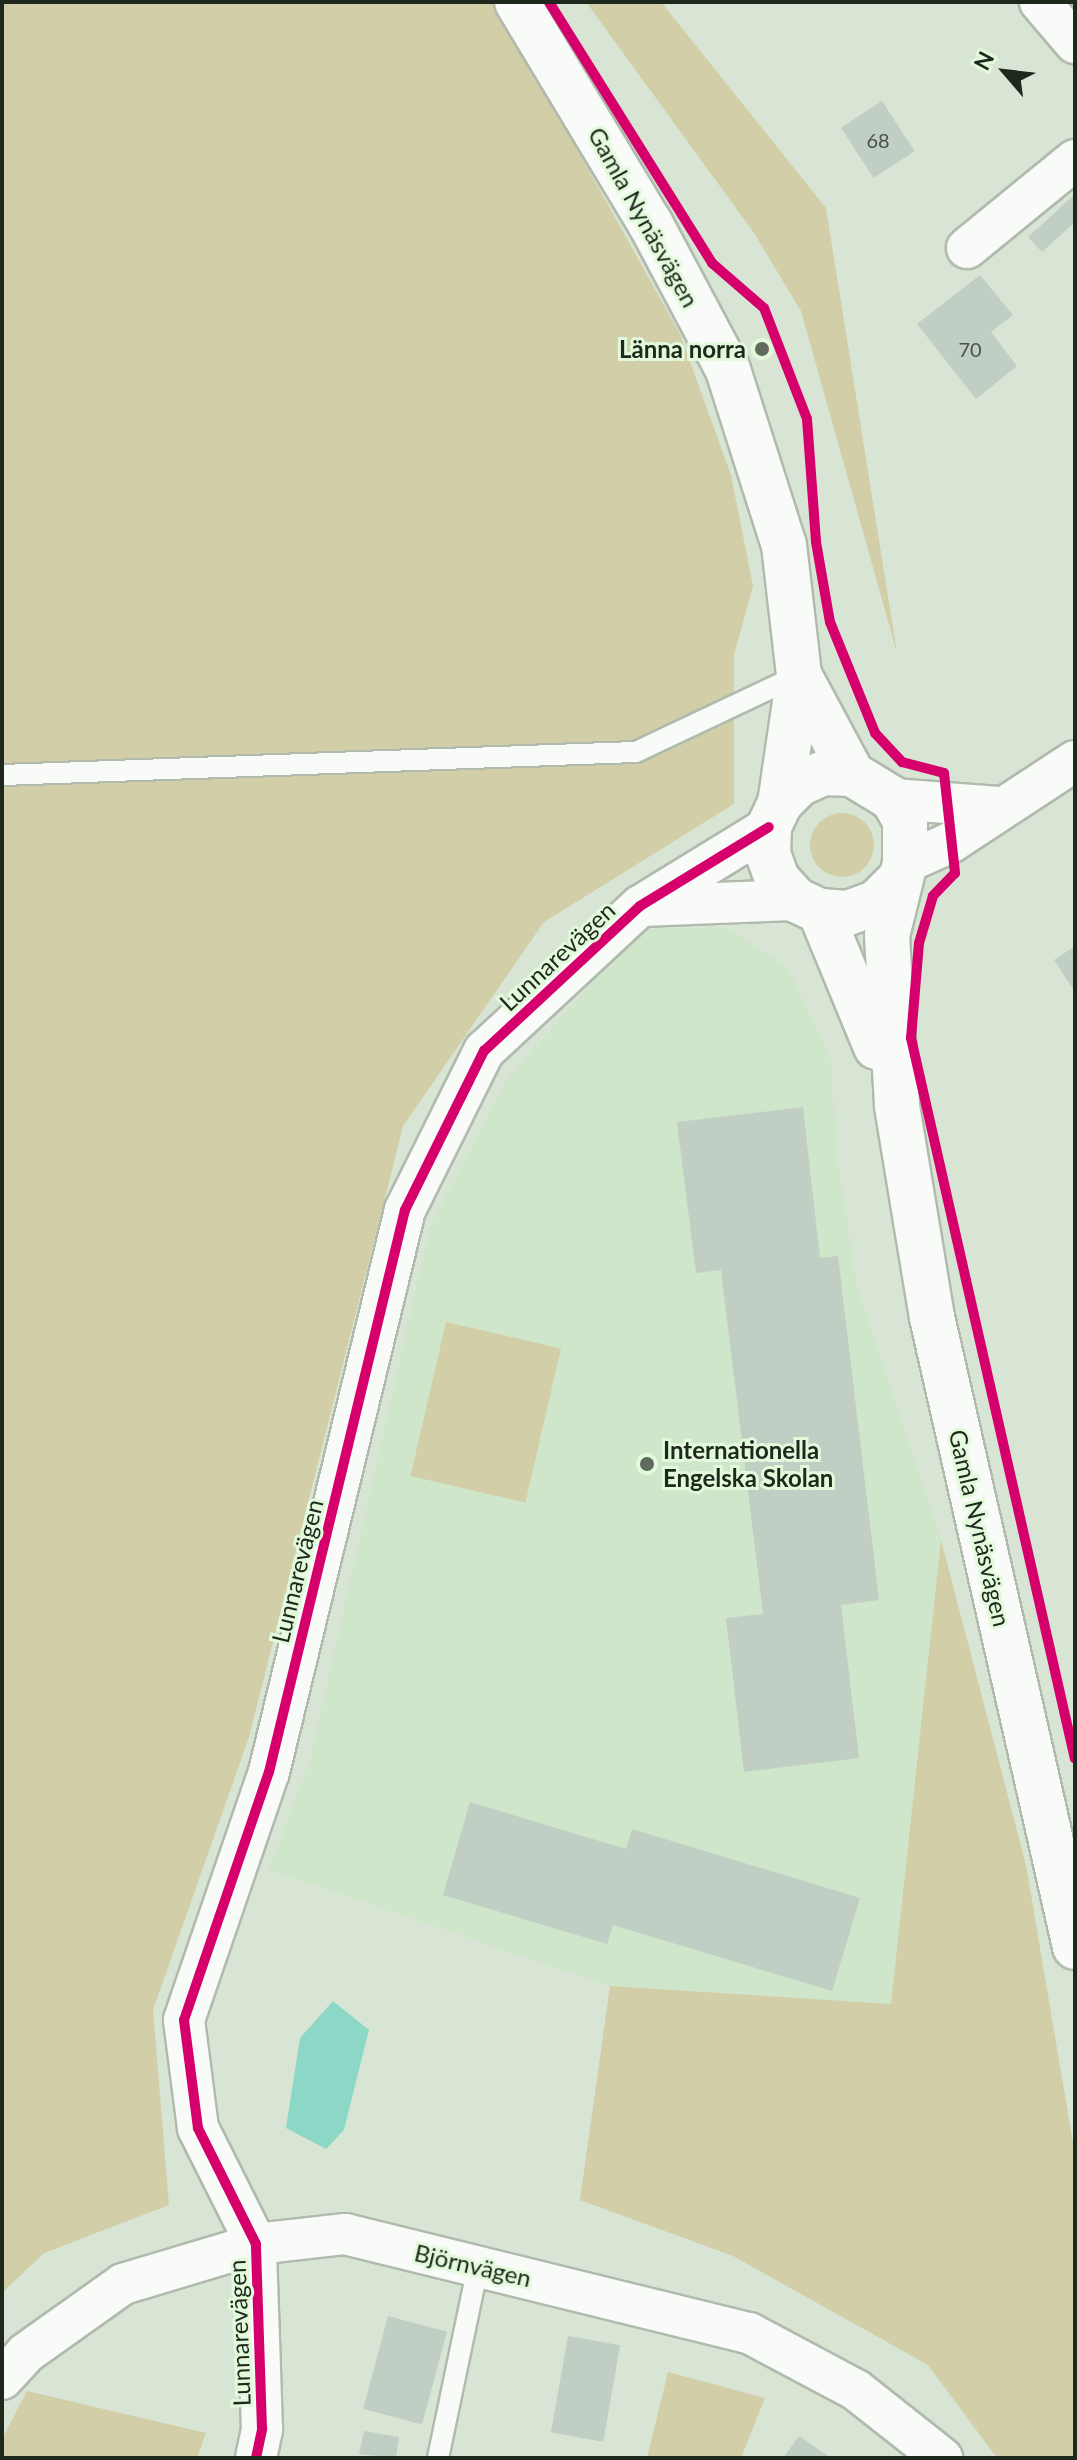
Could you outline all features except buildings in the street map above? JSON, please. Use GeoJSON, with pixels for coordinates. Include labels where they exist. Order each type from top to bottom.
{"type":"FeatureCollection","features":[{"type":"Feature","properties":{"kind":"street","name":"Gamla Nynäsvägen"},"geometry":{"type":"LineString","coordinates":[[517,2],[650,223],[728,370],[784,545],[799,675],[775,815],[773,867],[808,906],[897,1106]]}},
{"type":"Feature","properties":{"kind":"street"},"geometry":{"type":"LineString","coordinates":[[1040,2],[1075,43]]}},
{"type":"Feature","properties":{"kind":"street"},"geometry":{"type":"LineString","coordinates":[[967,248],[1075,160]]}},
{"type":"Feature","properties":{"kind":"street","name":"Gamla Nynäsvägen"},"geometry":{"type":"LineString","coordinates":[[799,675],[852,774]]}},
{"type":"Feature","properties":{"kind":"street"},"geometry":{"type":"LineString","coordinates":[[775,815],[799,784],[824,773],[852,774],[893,799],[999,807]]}},
{"type":"Feature","properties":{"kind":"street"},"geometry":{"type":"LineString","coordinates":[[808,906],[848,913],[876,903],[901,873],[950,843],[999,807],[1070,774]]}},
{"type":"Feature","properties":{"kind":"street","name":"Gamla Nynäsvägen"},"geometry":{"type":"LineString","coordinates":[[893,799],[905,821],[901,873],[887,936],[887,1013],[897,1106],[932,1317],[1075,1947]]}},
{"type":"Feature","properties":{"kind":"street","name":"Lunnarevägen"},"geometry":{"type":"LineString","coordinates":[[256,2458],[262,2429],[256,2244],[198,2128],[184,2020],[269,1772],[405,1210],[484,1051],[640,906],[775,815]]}},
{"type":"Feature","properties":{"kind":"street","name":"Lunnarevägen"},"geometry":{"type":"LineString","coordinates":[[640,906],[808,906]]}},
{"type":"Feature","properties":{"kind":"street","name":"Björnvägen"},"geometry":{"type":"LineString","coordinates":[[2,2379],[26,2353],[123,2284],[256,2244],[345,2234],[749,2333],[856,2390],[942,2458]]}},
{"type":"Feature","properties":{"kind":"lane"},"geometry":{"type":"LineString","coordinates":[[2,775],[636,752],[799,675]]}},
{"type":"Feature","properties":{"kind":"lane"},"geometry":{"type":"LineString","coordinates":[[438,2458],[478,2266]]}},
{"type":"Feature","properties":{"kind":"shaded area"},"geometry":{"type":"Polygon","coordinates":[[[2,2],[495,2],[680,334],[731,475],[753,586],[734,655],[734,804],[544,922],[403,1126],[249,1737],[153,2010],[169,2205],[44,2253],[2,2293],[2,2]]]}},
{"type":"Feature","properties":{"kind":"shaded area"},"geometry":{"type":"Polygon","coordinates":[[[586,2],[661,2],[826,208],[897,653],[801,311],[754,233],[586,2]]]}},
{"type":"Feature","properties":{"kind":"shaded area"},"geometry":{"type":"Polygon","coordinates":[[[842,813],[854,815],[865,822],[872,833],[872,857],[865,868],[854,875],[842,877],[830,875],[819,868],[812,857],[810,845],[812,833],[819,822],[830,815],[842,813]]]}},
{"type":"Feature","properties":{"kind":"shaded area","name":"Internationella Engelska Skolan"},"geometry":{"type":"Polygon","coordinates":[[[639,929],[728,929],[788,967],[831,1059],[837,1156],[857,1284],[941,1540],[891,2004],[610,1986],[269,1870],[310,1759],[430,1226],[508,1078],[639,929]]]}},
{"type":"Feature","properties":{"kind":"shaded area"},"geometry":{"type":"Polygon","coordinates":[[[446,1322],[561,1349],[525,1502],[410,1476],[446,1322]]]}},
{"type":"Feature","properties":{"kind":"shaded area"},"geometry":{"type":"Polygon","coordinates":[[[941,1540],[1026,1865],[1075,2155],[1075,2458],[997,2458],[928,2365],[733,2256],[580,2200],[610,1986],[891,2004],[941,1540]]]}},
{"type":"Feature","properties":{"kind":"shaded area"},"geometry":{"type":"Polygon","coordinates":[[[668,2372],[765,2398],[741,2458],[647,2458],[668,2372]]]}},
{"type":"Feature","properties":{"kind":"shaded area"},"geometry":{"type":"Polygon","coordinates":[[[27,2391],[206,2433],[197,2458],[2,2458],[2,2439],[27,2391]]]}},
{"type":"Feature","properties":{"kind":"water"},"geometry":{"type":"Polygon","coordinates":[[[333,2001],[369,2030],[344,2130],[326,2149],[286,2128],[300,2038],[333,2001]]]}},
{"type":"Feature","properties":{"kind":"cycle path"},"geometry":{"type":"LineString","coordinates":[[549,2],[712,263],[764,308],[807,419],[816,542],[830,622],[875,733],[902,762],[944,773],[955,873],[933,896],[919,943],[911,1038],[1075,1759]]}},
{"type":"Feature","properties":{"kind":"cycle path"},"geometry":{"type":"LineString","coordinates":[[256,2458],[262,2429],[256,2244],[198,2128],[184,2020],[269,1772],[405,1210],[484,1051],[640,906],[769,827]]}},
{"type":"Feature","properties":{"kind":"place","name":"Länna norra"},"geometry":{"type":"Point","coordinates":[762,349]}},
{"type":"Feature","properties":{"kind":"place","name":"Internationella Engelska Skolan"},"geometry":{"type":"Point","coordinates":[647,1464]}}]}
